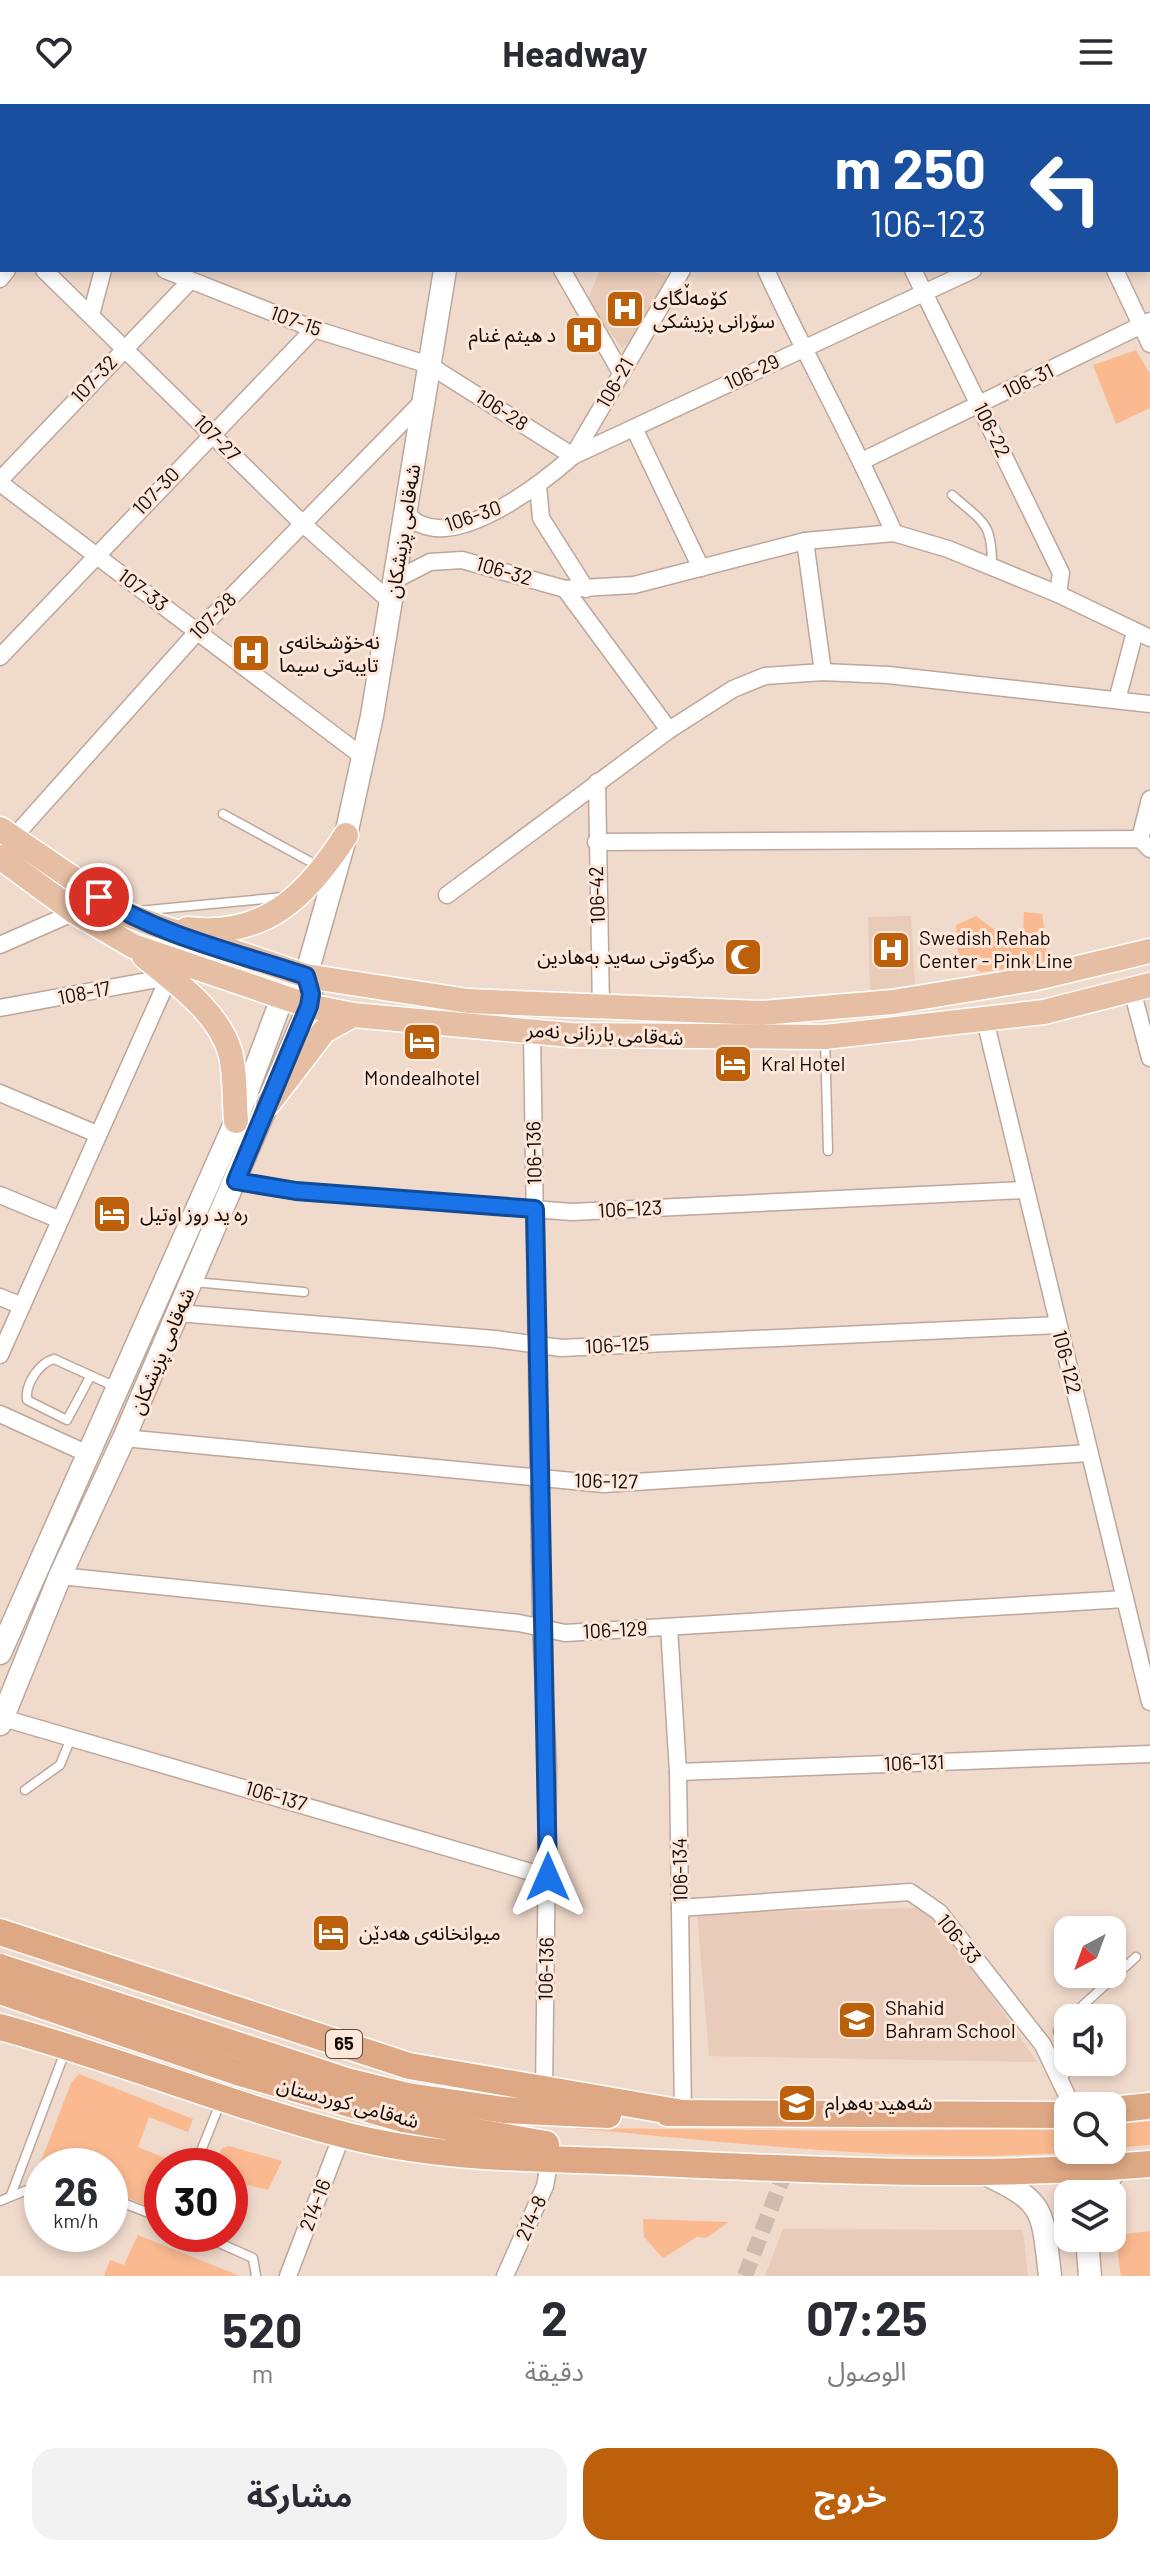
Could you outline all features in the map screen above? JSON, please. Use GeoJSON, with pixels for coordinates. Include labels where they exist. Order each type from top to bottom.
{"type":"FeatureCollection","features":[{"type":"Feature","properties":{"kind":"highway"},"geometry":{"type":"LineString","coordinates":[[0,1914],[146,1970],[189,1994]]}},
{"type":"Feature","properties":{"kind":"highway","name":"شەقامی کوردستان"},"geometry":{"type":"LineString","coordinates":[[0,1932],[409,2066],[683,2113]]}},
{"type":"Feature","properties":{"kind":"highway"},"geometry":{"type":"LineString","coordinates":[[0,1941],[28,1939]]}},
{"type":"Feature","properties":{"kind":"highway"},"geometry":{"type":"LineString","coordinates":[[58,2042],[46,2031],[35,2010],[38,1987],[57,1967],[66,1964],[141,1989],[189,1994]]}},
{"type":"Feature","properties":{"kind":"highway","name":"شەقامی کوردستان"},"geometry":{"type":"LineString","coordinates":[[0,1967],[347,2081],[406,2108],[604,2115],[1054,2115]]}},
{"type":"Feature","properties":{"kind":"highway","name":"شەقامی کوردستان"},"geometry":{"type":"LineString","coordinates":[[0,1991],[240,2073],[406,2108],[494,2137],[708,2166]]}},
{"type":"Feature","properties":{"kind":"highway","name":"شەقامی کوردستان"},"geometry":{"type":"LineString","coordinates":[[0,2027],[58,2042],[342,2135],[456,2156],[708,2166],[976,2170],[1150,2164]]}},
{"type":"Feature","properties":{"kind":"highway"},"geometry":{"type":"LineString","coordinates":[[0,2039],[58,2042]]}},
{"type":"Feature","properties":{"kind":"highway"},"geometry":{"type":"LineString","coordinates":[[1126,2109],[1150,2106]]}},
{"type":"Feature","properties":{"kind":"main road","name":"شەقامی پزیشکان"},"geometry":{"type":"LineString","coordinates":[[1,1721],[60,1576],[124,1438],[309,1006],[311,994],[306,976],[346,835],[397,579],[422,402],[445,272]]}},
{"type":"Feature","properties":{"kind":"main road"},"geometry":{"type":"LineString","coordinates":[[155,925],[230,929],[257,922],[300,895],[324,870],[346,835]]}},
{"type":"Feature","properties":{"kind":"main road","name":"شەقامی بارزانی نەمر"},"geometry":{"type":"LineString","coordinates":[[4,841],[75,912],[133,946],[282,998],[353,1015],[532,1032],[670,1039],[825,1037],[1044,1012],[1141,988]]}},
{"type":"Feature","properties":{"kind":"main road","name":"شەقامی بارزانی نەمر"},"geometry":{"type":"LineString","coordinates":[[4,841],[125,914],[155,925],[306,976],[468,1001],[601,1009],[761,1013],[893,1002],[1032,979],[1150,951]]}},
{"type":"Feature","properties":{"kind":"main road"},"geometry":{"type":"LineString","coordinates":[[133,946],[209,1013],[222,1033],[232,1062],[236,1121]]}},
{"type":"Feature","properties":{"kind":"main road","name":"شەقامی پزیشکان"},"geometry":{"type":"LineString","coordinates":[[0,1653],[236,1121],[282,998],[306,976]]}},
{"type":"Feature","properties":{"kind":"main road"},"geometry":{"type":"LineString","coordinates":[[268,1104],[324,1031],[353,1015]]}},
{"type":"Feature","properties":{"kind":"main road"},"geometry":{"type":"LineString","coordinates":[[1108,2180],[1117,2167]]}},
{"type":"Feature","properties":{"kind":"main road"},"geometry":{"type":"LineString","coordinates":[[976,2170],[1021,2191],[1033,2201],[1044,2226],[1050,2276]]}},
{"type":"Feature","properties":{"kind":"main road"},"geometry":{"type":"LineString","coordinates":[[1088,2252],[1090,2276]]}},
{"type":"Feature","properties":{"kind":"street","name":"107-27"},"geometry":{"type":"LineString","coordinates":[[46,272],[125,346],[303,524],[392,603]]}},
{"type":"Feature","properties":{"kind":"street"},"geometry":{"type":"LineString","coordinates":[[91,315],[102,272]]}},
{"type":"Feature","properties":{"kind":"street","name":"107-15"},"geometry":{"type":"LineString","coordinates":[[170,272],[314,329],[429,365]]}},
{"type":"Feature","properties":{"kind":"street"},"geometry":{"type":"LineString","coordinates":[[563,272],[620,371]]}},
{"type":"Feature","properties":{"kind":"street","name":"106-21"},"geometry":{"type":"LineString","coordinates":[[573,456],[620,371],[681,272]]}},
{"type":"Feature","properties":{"kind":"street"},"geometry":{"type":"LineString","coordinates":[[767,272],[802,349],[862,461],[894,533],[1058,594],[1143,635],[1117,700]]}},
{"type":"Feature","properties":{"kind":"street","name":"106-22"},"geometry":{"type":"LineString","coordinates":[[914,272],[1061,573],[1058,594]]}},
{"type":"Feature","properties":{"kind":"street","name":"106-29"},"geometry":{"type":"LineString","coordinates":[[538,486],[573,456],[969,272]]}},
{"type":"Feature","properties":{"kind":"street"},"geometry":{"type":"LineString","coordinates":[[1116,272],[1146,324],[1150,344]]}},
{"type":"Feature","properties":{"kind":"street","name":"107-32"},"geometry":{"type":"LineString","coordinates":[[0,481],[190,281]]}},
{"type":"Feature","properties":{"kind":"street","name":"106-31"},"geometry":{"type":"LineString","coordinates":[[862,461],[1146,324]]}},
{"type":"Feature","properties":{"kind":"street","name":"107-30"},"geometry":{"type":"LineString","coordinates":[[0,657],[95,554],[314,329]]}},
{"type":"Feature","properties":{"kind":"street","name":"106-28"},"geometry":{"type":"LineString","coordinates":[[429,365],[573,456]]}},
{"type":"Feature","properties":{"kind":"street","name":"107-28"},"geometry":{"type":"LineString","coordinates":[[4,841],[197,632],[422,402]]}},
{"type":"Feature","properties":{"kind":"street"},"geometry":{"type":"LineString","coordinates":[[634,428],[701,568]]}},
{"type":"Feature","properties":{"kind":"street","name":"107-33"},"geometry":{"type":"LineString","coordinates":[[0,481],[362,756]]}},
{"type":"Feature","properties":{"kind":"street"},"geometry":{"type":"LineString","coordinates":[[538,486],[541,518],[586,589]]}},
{"type":"Feature","properties":{"kind":"street","name":"106-30"},"geometry":{"type":"LineString","coordinates":[[407,514],[424,526],[453,527],[498,511],[538,486]]}},
{"type":"Feature","properties":{"kind":"street","name":"106-32"},"geometry":{"type":"LineString","coordinates":[[397,579],[430,562],[462,560],[565,589],[634,585],[805,541],[894,533]]}},
{"type":"Feature","properties":{"kind":"street"},"geometry":{"type":"LineString","coordinates":[[805,541],[823,672]]}},
{"type":"Feature","properties":{"kind":"street"},"geometry":{"type":"LineString","coordinates":[[565,589],[669,730]]}},
{"type":"Feature","properties":{"kind":"street"},"geometry":{"type":"LineString","coordinates":[[447,895],[669,730],[752,680],[823,672],[888,675],[1150,704]]}},
{"type":"Feature","properties":{"kind":"street","name":"106-42"},"geometry":{"type":"LineString","coordinates":[[597,782],[601,1009]]}},
{"type":"Feature","properties":{"kind":"street"},"geometry":{"type":"LineString","coordinates":[[596,842],[1145,844],[1150,799]]}},
{"type":"Feature","properties":{"kind":"street"},"geometry":{"type":"LineString","coordinates":[[0,945],[75,912]]}},
{"type":"Feature","properties":{"kind":"street"},"geometry":{"type":"LineString","coordinates":[[0,1355],[169,977]]}},
{"type":"Feature","properties":{"kind":"street","name":"108-17"},"geometry":{"type":"LineString","coordinates":[[0,1008],[169,977]]}},
{"type":"Feature","properties":{"kind":"street"},"geometry":{"type":"LineString","coordinates":[[1141,988],[1150,1058]]}},
{"type":"Feature","properties":{"kind":"street","name":"106-122"},"geometry":{"type":"LineString","coordinates":[[985,1020],[1150,1702]]}},
{"type":"Feature","properties":{"kind":"street","name":"106-136"},"geometry":{"type":"LineString","coordinates":[[532,1032],[541,1627],[548,1768],[544,2090]]}},
{"type":"Feature","properties":{"kind":"street"},"geometry":{"type":"LineString","coordinates":[[0,1093],[97,1134]]}},
{"type":"Feature","properties":{"kind":"street","name":"106-123"},"geometry":{"type":"LineString","coordinates":[[236,1181],[296,1191],[572,1212],[1025,1190]]}},
{"type":"Feature","properties":{"kind":"street"},"geometry":{"type":"LineString","coordinates":[[0,1195],[60,1220]]}},
{"type":"Feature","properties":{"kind":"street"},"geometry":{"type":"LineString","coordinates":[[0,1297],[22,1306]]}},
{"type":"Feature","properties":{"kind":"street","name":"106-125"},"geometry":{"type":"LineString","coordinates":[[178,1313],[495,1339],[536,1347],[1058,1325]]}},
{"type":"Feature","properties":{"kind":"street"},"geometry":{"type":"LineString","coordinates":[[0,1414],[88,1454]]}},
{"type":"Feature","properties":{"kind":"street","name":"106-127"},"geometry":{"type":"LineString","coordinates":[[124,1438],[620,1483],[1089,1453]]}},
{"type":"Feature","properties":{"kind":"street","name":"106-129"},"geometry":{"type":"LineString","coordinates":[[60,1576],[541,1627],[565,1633],[1125,1599]]}},
{"type":"Feature","properties":{"kind":"street","name":"106-134"},"geometry":{"type":"LineString","coordinates":[[669,1627],[678,1772],[683,2113]]}},
{"type":"Feature","properties":{"kind":"street","name":"106-137"},"geometry":{"type":"LineString","coordinates":[[1,1721],[72,1738],[548,1877]]}},
{"type":"Feature","properties":{"kind":"street","name":"106-131"},"geometry":{"type":"LineString","coordinates":[[678,1772],[1150,1754]]}},
{"type":"Feature","properties":{"kind":"street","name":"106-33"},"geometry":{"type":"LineString","coordinates":[[680,1908],[910,1892],[939,1912],[1043,2045],[1065,2092]]}},
{"type":"Feature","properties":{"kind":"street","name":"214-16"},"geometry":{"type":"LineString","coordinates":[[288,2276],[342,2135]]}},
{"type":"Feature","properties":{"kind":"street","name":"214-8"},"geometry":{"type":"LineString","coordinates":[[505,2276],[545,2186],[550,2158]]}},
{"type":"Feature","properties":{"kind":"lane"},"geometry":{"type":"LineString","coordinates":[[952,495],[985,524],[992,535],[992,567]]}},
{"type":"Feature","properties":{"kind":"lane"},"geometry":{"type":"LineString","coordinates":[[223,814],[324,870]]}},
{"type":"Feature","properties":{"kind":"lane"},"geometry":{"type":"LineString","coordinates":[[125,914],[216,901],[300,895]]}},
{"type":"Feature","properties":{"kind":"lane"},"geometry":{"type":"LineString","coordinates":[[825,1037],[828,1151]]}},
{"type":"Feature","properties":{"kind":"lane"},"geometry":{"type":"LineString","coordinates":[[192,1282],[304,1292]]}},
{"type":"Feature","properties":{"kind":"lane"},"geometry":{"type":"LineString","coordinates":[[90,1377],[67,1420],[27,1400],[26,1393],[48,1361],[54,1359],[118,1388]]}},
{"type":"Feature","properties":{"kind":"lane"},"geometry":{"type":"LineString","coordinates":[[25,1790],[60,1765],[72,1738]]}},
{"type":"Feature","properties":{"kind":"lane"},"geometry":{"type":"LineString","coordinates":[[1085,2004],[1136,1957]]}},
{"type":"Feature","properties":{"kind":"lane"},"geometry":{"type":"LineString","coordinates":[[11,2195],[58,2042]]}},
{"type":"Feature","properties":{"kind":"lane"},"geometry":{"type":"LineString","coordinates":[[1061,2083],[1064,2076]]}},
{"type":"Feature","properties":{"kind":"lane"},"geometry":{"type":"LineString","coordinates":[[202,2148],[223,2096]]}},
{"type":"Feature","properties":{"kind":"lane"},"geometry":{"type":"LineString","coordinates":[[0,2201],[24,2190]]}},
{"type":"Feature","properties":{"kind":"lane"},"geometry":{"type":"LineString","coordinates":[[240,2252],[253,2258],[256,2276]]}},
{"type":"Feature","properties":{"kind":"shaded area","name":"کۆمەڵگای سۆرانی پزیشکی"},"geometry":{"type":"Polygon","coordinates":[[[599,272],[655,272],[672,278],[653,318],[622,348],[587,301],[599,272]]]}},
{"type":"Feature","properties":{"kind":"shaded area"},"geometry":{"type":"Polygon","coordinates":[[[1136,350],[1150,374],[1150,408],[1116,424],[1093,365],[1136,350]]]}},
{"type":"Feature","properties":{"kind":"shaded area"},"geometry":{"type":"Polygon","coordinates":[[[1024,912],[1042,914],[1047,944],[1044,964],[981,972],[976,969],[981,962],[977,960],[966,966],[958,953],[956,925],[976,916],[995,930],[1023,935],[1024,912]]]}},
{"type":"Feature","properties":{"kind":"shaded area","name":"Swedish Rehab Center - Pink Line"},"geometry":{"type":"Polygon","coordinates":[[[911,916],[915,984],[870,991],[868,917],[911,916]]]}},
{"type":"Feature","properties":{"kind":"shaded area","name":"Shahid Bahram School"},"geometry":{"type":"Polygon","coordinates":[[[918,1908],[929,1915],[984,1984],[1037,2062],[709,2056],[697,1913],[918,1908]]]}},
{"type":"Feature","properties":{"kind":"shaded area"},"geometry":{"type":"Polygon","coordinates":[[[79,2074],[193,2119],[188,2132],[149,2117],[138,2147],[144,2149],[144,2204],[128,2198],[128,2148],[46,2148],[71,2083],[79,2074]]]}},
{"type":"Feature","properties":{"kind":"shaded area"},"geometry":{"type":"Polygon","coordinates":[[[1150,2121],[1150,2145],[1126,2147],[1126,2124],[1150,2121]]]}},
{"type":"Feature","properties":{"kind":"shaded area"},"geometry":{"type":"Polygon","coordinates":[[[572,2128],[1054,2129],[1054,2153],[1030,2155],[899,2154],[768,2146],[572,2128]]]}},
{"type":"Feature","properties":{"kind":"shaded area"},"geometry":{"type":"Polygon","coordinates":[[[248,2151],[282,2161],[268,2190],[248,2185],[248,2151]]]}},
{"type":"Feature","properties":{"kind":"shaded area"},"geometry":{"type":"Polygon","coordinates":[[[643,2219],[729,2222],[706,2238],[697,2237],[663,2258],[644,2237],[643,2219]]]}},
{"type":"Feature","properties":{"kind":"shaded area"},"geometry":{"type":"Polygon","coordinates":[[[783,2229],[1023,2230],[1028,2276],[765,2276],[783,2229]]]}},
{"type":"Feature","properties":{"kind":"shaded area"},"geometry":{"type":"Polygon","coordinates":[[[1150,2231],[1150,2276],[1121,2276],[1117,2252],[1126,2252],[1126,2234],[1150,2231]]]}},
{"type":"Feature","properties":{"kind":"shaded area"},"geometry":{"type":"Polygon","coordinates":[[[138,2235],[144,2237],[144,2252],[180,2252],[238,2276],[104,2276],[110,2260],[124,2265],[138,2235]]]}},
{"type":"Feature","properties":{"kind":"tunnel"},"geometry":{"type":"LineString","coordinates":[[745,2276],[786,2169]]}},
{"type":"Feature","properties":{"kind":"place","name":"کۆمەڵگای سۆرانی پزیشکی"},"geometry":{"type":"Point","coordinates":[625,309]}},
{"type":"Feature","properties":{"kind":"place","name":"د هيثم غنام"},"geometry":{"type":"Point","coordinates":[584,335]}},
{"type":"Feature","properties":{"kind":"place","name":"نەخۆشخانەی تایبەتی سیما"},"geometry":{"type":"Point","coordinates":[251,653]}},
{"type":"Feature","properties":{"kind":"place","name":"Swedish Rehab Center - Pink Line"},"geometry":{"type":"Point","coordinates":[891,950]}},
{"type":"Feature","properties":{"kind":"place","name":"مزگەوتی سەید بەهادین"},"geometry":{"type":"Point","coordinates":[743,957]}},
{"type":"Feature","properties":{"kind":"place","name":"Mondealhotel"},"geometry":{"type":"Point","coordinates":[422,1042]}},
{"type":"Feature","properties":{"kind":"place","name":"Kral Hotel"},"geometry":{"type":"Point","coordinates":[733,1064]}},
{"type":"Feature","properties":{"kind":"place","name":"ره يد روز اوتيل"},"geometry":{"type":"Point","coordinates":[112,1214]}},
{"type":"Feature","properties":{"kind":"place","name":"میوانخانەی هەدێن"},"geometry":{"type":"Point","coordinates":[331,1933]}},
{"type":"Feature","properties":{"kind":"place","name":"Shahid Bahram School"},"geometry":{"type":"Point","coordinates":[857,2020]}},
{"type":"Feature","properties":{"kind":"place","name":"شەهید بەهرام"},"geometry":{"type":"Point","coordinates":[797,2103]}},
{"type":"Feature","properties":{"kind":"route"},"geometry":{"type":"LineString","coordinates":[[99,897],[125,914],[306,976],[311,994],[309,1006],[236,1181],[296,1191],[535,1209],[548,1877]]}}]}
